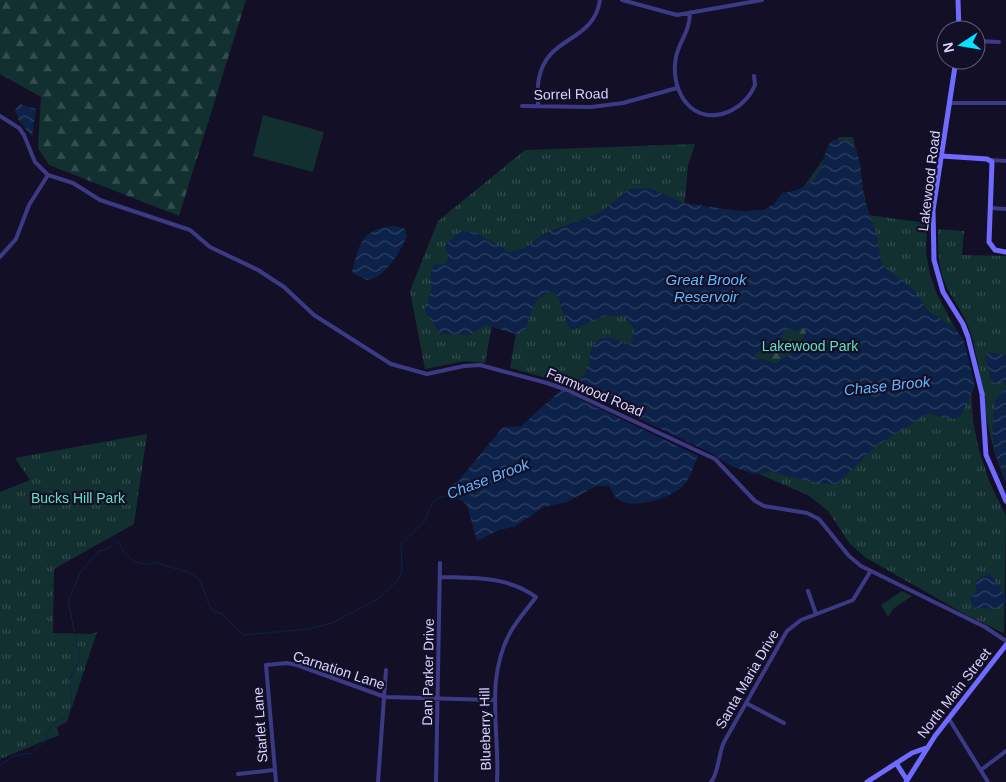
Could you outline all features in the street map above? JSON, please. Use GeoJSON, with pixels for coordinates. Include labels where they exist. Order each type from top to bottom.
{"type":"FeatureCollection","features":[{"type":"Feature","properties":{"kind":"main road"},"geometry":{"type":"LineString","coordinates":[[958,0],[958,20]]}},
{"type":"Feature","properties":{"kind":"main road","name":"Lakewood Road"},"geometry":{"type":"LineString","coordinates":[[955,70],[933,216],[934,265],[943,292],[962,324],[969,342],[982,394],[986,455],[1006,501]]}},
{"type":"Feature","properties":{"kind":"main road"},"geometry":{"type":"LineString","coordinates":[[942,156],[991,160],[993,166],[990,244],[995,250],[1006,252]]}},
{"type":"Feature","properties":{"kind":"main road","name":"North Main Street"},"geometry":{"type":"LineString","coordinates":[[867,782],[915,751],[926,748],[1006,645]]}},
{"type":"Feature","properties":{"kind":"main road"},"geometry":{"type":"LineString","coordinates":[[896,763],[906,781],[926,748]]}},
{"type":"Feature","properties":{"kind":"street"},"geometry":{"type":"LineString","coordinates":[[538,105],[539,79],[549,56],[563,42],[586,30],[598,13],[600,0]]}},
{"type":"Feature","properties":{"kind":"street"},"geometry":{"type":"LineString","coordinates":[[622,0],[677,15],[762,0]]}},
{"type":"Feature","properties":{"kind":"street"},"geometry":{"type":"LineString","coordinates":[[723,6],[725,0]]}},
{"type":"Feature","properties":{"kind":"street"},"geometry":{"type":"LineString","coordinates":[[690,13],[689,27],[676,58],[677,88],[685,102],[698,112],[710,115],[722,114],[744,102],[755,85],[754,76]]}},
{"type":"Feature","properties":{"kind":"street"},"geometry":{"type":"LineString","coordinates":[[986,41],[999,42]]}},
{"type":"Feature","properties":{"kind":"street","name":"Sorrel Road"},"geometry":{"type":"LineString","coordinates":[[522,106],[591,107],[623,103],[677,88]]}},
{"type":"Feature","properties":{"kind":"street"},"geometry":{"type":"LineString","coordinates":[[951,103],[1006,103]]}},
{"type":"Feature","properties":{"kind":"street"},"geometry":{"type":"LineString","coordinates":[[0,116],[12,122],[24,135],[35,162],[48,175],[29,205],[16,239],[0,258]]}},
{"type":"Feature","properties":{"kind":"street"},"geometry":{"type":"LineString","coordinates":[[991,160],[1006,161]]}},
{"type":"Feature","properties":{"kind":"street","name":"Farmwood Road"},"geometry":{"type":"LineString","coordinates":[[48,175],[73,183],[100,200],[190,230],[210,247],[258,270],[284,287],[314,315],[391,364],[427,374],[464,366],[480,366],[547,383],[706,454],[724,467],[755,501],[764,506],[806,513],[819,519],[849,556],[870,572],[985,627],[1006,641]]}},
{"type":"Feature","properties":{"kind":"street"},"geometry":{"type":"LineString","coordinates":[[991,208],[1006,209]]}},
{"type":"Feature","properties":{"kind":"street","name":"Dan Parker Drive"},"geometry":{"type":"LineString","coordinates":[[436,782],[440,563]]}},
{"type":"Feature","properties":{"kind":"street","name":"Santa Maria Drive"},"geometry":{"type":"LineString","coordinates":[[711,782],[715,778],[722,746],[787,631],[798,621],[855,599],[870,572]]}},
{"type":"Feature","properties":{"kind":"street","name":"Blueberry Hill"},"geometry":{"type":"LineString","coordinates":[[440,577],[504,580],[524,588],[536,596],[511,631],[496,673],[494,700],[498,762],[497,782]]}},
{"type":"Feature","properties":{"kind":"street"},"geometry":{"type":"LineString","coordinates":[[808,591],[816,614]]}},
{"type":"Feature","properties":{"kind":"street","name":"Carnation Lane"},"geometry":{"type":"LineString","coordinates":[[266,666],[287,663],[298,665],[385,697],[494,700]]}},
{"type":"Feature","properties":{"kind":"street","name":"Starlet Lane"},"geometry":{"type":"LineString","coordinates":[[266,666],[276,782]]}},
{"type":"Feature","properties":{"kind":"street"},"geometry":{"type":"LineString","coordinates":[[378,782],[386,670]]}},
{"type":"Feature","properties":{"kind":"street"},"geometry":{"type":"LineString","coordinates":[[746,703],[784,723]]}},
{"type":"Feature","properties":{"kind":"street"},"geometry":{"type":"LineString","coordinates":[[948,718],[988,782]]}},
{"type":"Feature","properties":{"kind":"street"},"geometry":{"type":"LineString","coordinates":[[981,770],[1006,751]]}},
{"type":"Feature","properties":{"kind":"street"},"geometry":{"type":"LineString","coordinates":[[238,774],[274,770]]}},
{"type":"Feature","properties":{"kind":"green space"},"geometry":{"type":"Polygon","coordinates":[[[0,0],[246,0],[179,216],[49,165],[38,148],[41,97],[0,74],[0,0]]]}},
{"type":"Feature","properties":{"kind":"green space"},"geometry":{"type":"Polygon","coordinates":[[[263,115],[324,132],[313,172],[253,156],[263,115]]]}},
{"type":"Feature","properties":{"kind":"green space","name":"Great Brook Reservoir"},"geometry":{"type":"Polygon","coordinates":[[[839,137],[853,137],[868,215],[927,223],[926,252],[930,275],[937,294],[959,336],[971,388],[973,421],[979,450],[990,483],[1006,516],[1004,633],[968,616],[866,558],[850,544],[828,511],[808,495],[733,463],[568,384],[510,368],[521,303],[495,310],[485,363],[465,361],[425,369],[410,291],[438,221],[525,150],[695,144],[688,166],[684,210],[768,216],[800,192],[839,137]]]}},
{"type":"Feature","properties":{"kind":"green space"},"geometry":{"type":"Polygon","coordinates":[[[938,229],[964,231],[962,255],[1006,256],[1006,481],[993,445],[970,330],[946,286],[941,272],[938,251],[938,229]]]}},
{"type":"Feature","properties":{"kind":"green space"},"geometry":{"type":"Polygon","coordinates":[[[790,328],[805,329],[806,333],[797,349],[776,363],[763,359],[757,360],[755,357],[759,351],[772,344],[790,328]]]}},
{"type":"Feature","properties":{"kind":"green space","name":"Bucks Hill Park"},"geometry":{"type":"Polygon","coordinates":[[[147,434],[134,524],[54,569],[53,633],[92,634],[97,632],[67,722],[57,727],[59,735],[0,759],[0,492],[30,480],[15,458],[147,434]]]}},
{"type":"Feature","properties":{"kind":"green space"},"geometry":{"type":"Polygon","coordinates":[[[938,532],[951,533],[951,553],[938,553],[938,532]]]}},
{"type":"Feature","properties":{"kind":"green space"},"geometry":{"type":"Polygon","coordinates":[[[902,591],[912,596],[893,609],[888,617],[881,605],[902,591]]]}},
{"type":"Feature","properties":{"kind":"water"},"geometry":{"type":"Polygon","coordinates":[[[20,104],[36,109],[32,137],[19,121],[15,110],[20,104]]]}},
{"type":"Feature","properties":{"kind":"water","name":"Great Brook Reservoir"},"geometry":{"type":"Polygon","coordinates":[[[833,140],[849,141],[856,148],[860,163],[864,199],[876,232],[882,265],[914,290],[928,311],[955,328],[964,341],[975,387],[960,417],[951,420],[929,413],[875,447],[837,484],[817,483],[772,472],[754,474],[731,466],[709,452],[570,386],[586,372],[591,350],[598,340],[612,338],[628,345],[631,343],[634,328],[624,316],[603,317],[572,330],[566,321],[554,292],[542,296],[534,305],[526,329],[516,334],[485,325],[470,335],[440,334],[425,311],[432,287],[430,280],[433,265],[447,263],[448,255],[445,246],[460,231],[477,233],[510,252],[525,248],[545,233],[601,212],[629,189],[650,188],[683,203],[740,211],[763,210],[774,204],[782,193],[801,188],[816,177],[833,140]],[[790,328],[787,330],[772,344],[759,351],[755,357],[756,360],[763,359],[776,363],[797,349],[806,333],[805,329],[796,331],[790,328]]]}},
{"type":"Feature","properties":{"kind":"water"},"geometry":{"type":"Polygon","coordinates":[[[395,226],[405,229],[407,236],[401,249],[386,270],[380,275],[367,280],[354,274],[352,272],[357,253],[364,239],[375,230],[395,226]]]}},
{"type":"Feature","properties":{"kind":"water"},"geometry":{"type":"Polygon","coordinates":[[[989,352],[1006,355],[1006,387],[1003,381],[992,386],[985,356],[989,352]]]}},
{"type":"Feature","properties":{"kind":"water"},"geometry":{"type":"Polygon","coordinates":[[[1006,387],[1006,479],[996,456],[992,434],[995,401],[1006,387]]]}},
{"type":"Feature","properties":{"kind":"water"},"geometry":{"type":"Polygon","coordinates":[[[561,390],[698,456],[691,474],[680,489],[645,503],[636,504],[621,501],[614,495],[609,486],[596,486],[567,502],[544,507],[514,527],[501,529],[477,541],[467,505],[451,494],[452,485],[459,480],[503,427],[521,426],[561,390]]]}},
{"type":"Feature","properties":{"kind":"water"},"geometry":{"type":"Polygon","coordinates":[[[989,573],[1003,592],[1006,601],[998,608],[975,609],[970,599],[976,592],[976,580],[989,573]]]}},
{"type":"Feature","properties":{"kind":"waterway","name":"Chase Brook"},"geometry":{"type":"LineString","coordinates":[[0,766],[13,756],[32,753],[45,741],[51,727],[68,715],[72,703],[70,680],[80,658],[68,601],[81,571],[100,550],[104,551],[118,541],[124,552],[131,559],[139,563],[152,564],[157,562],[189,573],[199,580],[213,611],[222,614],[243,635],[309,629],[332,623],[378,599],[398,580],[402,571],[401,544],[424,522],[432,503],[438,498],[453,494]]}},
{"type":"Feature","properties":{"kind":"park label","name":"Lakewood Park"},"geometry":{"type":"Point","coordinates":[810,346]}}]}
